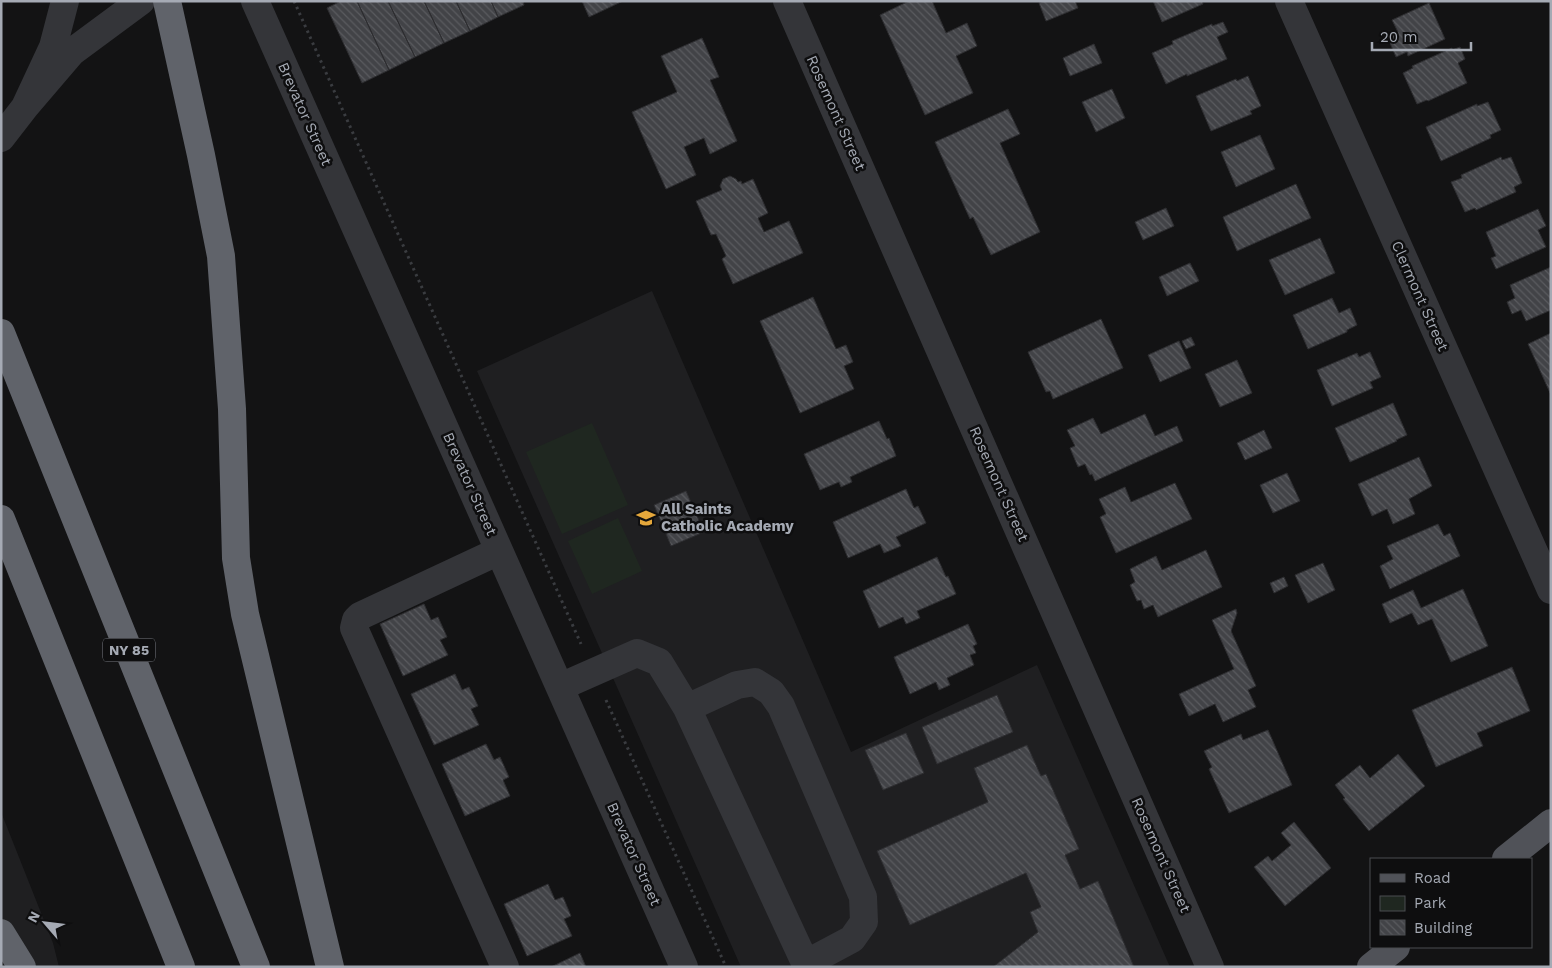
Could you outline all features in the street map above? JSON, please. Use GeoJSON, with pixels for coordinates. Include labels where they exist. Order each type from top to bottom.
{"type":"FeatureCollection","features":[{"type":"Feature","properties":{"kind":"highway"},"geometry":{"type":"LineString","coordinates":[[166,1],[202,155],[221,256],[232,410],[236,558],[243,604],[330,967]]}},
{"type":"Feature","properties":{"kind":"highway","name":"NY 85"},"geometry":{"type":"LineString","coordinates":[[1,333],[256,967]]}},
{"type":"Feature","properties":{"kind":"highway"},"geometry":{"type":"LineString","coordinates":[[1,519],[181,967]]}},
{"type":"Feature","properties":{"kind":"highway"},"geometry":{"type":"LineString","coordinates":[[1,570],[150,889]]}},
{"type":"Feature","properties":{"kind":"highway"},"geometry":{"type":"LineString","coordinates":[[1,933],[22,967]]}},
{"type":"Feature","properties":{"kind":"main road"},"geometry":{"type":"LineString","coordinates":[[1507,858],[1551,824]]}},
{"type":"Feature","properties":{"kind":"street"},"geometry":{"type":"LineString","coordinates":[[25,107],[53,47],[65,1]]}},
{"type":"Feature","properties":{"kind":"street"},"geometry":{"type":"LineString","coordinates":[[1,138],[72,52],[141,1]]}},
{"type":"Feature","properties":{"kind":"street","name":"Brevator Street"},"geometry":{"type":"LineString","coordinates":[[255,1],[684,967]]}},
{"type":"Feature","properties":{"kind":"street","name":"Rosemont Street"},"geometry":{"type":"LineString","coordinates":[[787,1],[1210,967]]}},
{"type":"Feature","properties":{"kind":"street","name":"Clermont Street"},"geometry":{"type":"LineString","coordinates":[[1289,1],[1551,590]]}},
{"type":"Feature","properties":{"kind":"street"},"geometry":{"type":"LineString","coordinates":[[499,551],[363,614],[356,620],[354,628],[505,967]]}},
{"type":"Feature","properties":{"kind":"street"},"geometry":{"type":"LineString","coordinates":[[560,687],[637,653],[659,662],[687,708],[806,965],[852,939],[864,922],[862,897],[781,706],[771,692],[755,682],[737,685],[687,708]]}},
{"type":"Feature","properties":{"kind":"path"},"geometry":{"type":"LineString","coordinates":[[294,1],[726,967]]}},
{"type":"Feature","properties":{"kind":"shaded area","name":"All Saints Catholic Academy"},"geometry":{"type":"Polygon","coordinates":[[[652,291],[851,752],[1037,665],[1170,967],[741,967],[477,371],[652,291]]]}},
{"type":"Feature","properties":{"kind":"shaded area"},"geometry":{"type":"Polygon","coordinates":[[[1,812],[53,943],[59,967],[1,967],[1,812]]]}},
{"type":"Feature","properties":{"kind":"green space"},"geometry":{"type":"Polygon","coordinates":[[[592,423],[628,505],[562,534],[526,452],[592,423]]]}},
{"type":"Feature","properties":{"kind":"green space"},"geometry":{"type":"Polygon","coordinates":[[[618,518],[642,571],[592,594],[568,541],[618,518]]]}},
{"type":"Feature","properties":{"kind":"building"},"geometry":{"type":"Polygon","coordinates":[[[341,1],[357,1],[389,70],[362,83],[327,8],[341,1]]]}},
{"type":"Feature","properties":{"kind":"building"},"geometry":{"type":"Polygon","coordinates":[[[357,1],[388,1],[415,57],[389,70],[357,1]]]}},
{"type":"Feature","properties":{"kind":"building"},"geometry":{"type":"Polygon","coordinates":[[[388,1],[424,1],[444,43],[415,57],[388,1]]]}},
{"type":"Feature","properties":{"kind":"building"},"geometry":{"type":"Polygon","coordinates":[[[424,1],[456,1],[470,31],[444,43],[424,1]]]}},
{"type":"Feature","properties":{"kind":"building"},"geometry":{"type":"Polygon","coordinates":[[[456,1],[491,1],[498,17],[470,31],[456,1]]]}},
{"type":"Feature","properties":{"kind":"building"},"geometry":{"type":"Polygon","coordinates":[[[491,1],[523,1],[524,5],[498,17],[491,1]]]}},
{"type":"Feature","properties":{"kind":"building"},"geometry":{"type":"Polygon","coordinates":[[[582,1],[623,1],[589,17],[582,1]]]}},
{"type":"Feature","properties":{"kind":"building"},"geometry":{"type":"Polygon","coordinates":[[[909,1],[932,1],[946,33],[967,23],[977,46],[956,56],[973,93],[925,115],[880,15],[909,1]]]}},
{"type":"Feature","properties":{"kind":"building"},"geometry":{"type":"Polygon","coordinates":[[[1043,1],[1075,1],[1078,8],[1046,21],[1039,3],[1043,1]]]}},
{"type":"Feature","properties":{"kind":"building"},"geometry":{"type":"Polygon","coordinates":[[[1153,1],[1202,1],[1203,4],[1162,22],[1153,1]]]}},
{"type":"Feature","properties":{"kind":"building"},"geometry":{"type":"Polygon","coordinates":[[[1429,3],[1445,39],[1408,56],[1407,52],[1396,57],[1387,36],[1398,32],[1392,20],[1429,3]]]}},
{"type":"Feature","properties":{"kind":"building"},"geometry":{"type":"Polygon","coordinates":[[[1223,22],[1228,32],[1217,37],[1227,59],[1166,84],[1152,53],[1173,44],[1172,41],[1212,24],[1212,26],[1223,22]]]}},
{"type":"Feature","properties":{"kind":"building"},"geometry":{"type":"Polygon","coordinates":[[[702,38],[719,77],[710,80],[737,141],[710,154],[704,138],[684,147],[696,175],[666,189],[632,112],[677,92],[661,56],[702,38]]]}},
{"type":"Feature","properties":{"kind":"building"},"geometry":{"type":"Polygon","coordinates":[[[1094,44],[1102,63],[1070,76],[1063,58],[1094,44]]]}},
{"type":"Feature","properties":{"kind":"building"},"geometry":{"type":"Polygon","coordinates":[[[1460,47],[1465,59],[1458,63],[1467,83],[1417,104],[1403,73],[1413,68],[1412,66],[1452,48],[1452,50],[1460,47]]]}},
{"type":"Feature","properties":{"kind":"building"},"geometry":{"type":"Polygon","coordinates":[[[1248,76],[1261,106],[1250,111],[1252,114],[1211,131],[1196,96],[1236,79],[1237,81],[1248,76]]]}},
{"type":"Feature","properties":{"kind":"building"},"geometry":{"type":"Polygon","coordinates":[[[1112,89],[1125,118],[1096,132],[1082,102],[1112,89]]]}},
{"type":"Feature","properties":{"kind":"building"},"geometry":{"type":"Polygon","coordinates":[[[1488,102],[1501,130],[1490,135],[1491,138],[1441,161],[1426,127],[1477,104],[1477,106],[1488,102]]]}},
{"type":"Feature","properties":{"kind":"building"},"geometry":{"type":"Polygon","coordinates":[[[1008,109],[1020,134],[1000,143],[1040,232],[991,255],[973,217],[970,219],[935,142],[1008,109]]]}},
{"type":"Feature","properties":{"kind":"building"},"geometry":{"type":"Polygon","coordinates":[[[1260,135],[1275,169],[1236,187],[1221,152],[1260,135]]]}},
{"type":"Feature","properties":{"kind":"building"},"geometry":{"type":"Polygon","coordinates":[[[1501,157],[1502,160],[1511,157],[1522,183],[1514,187],[1516,192],[1476,210],[1475,208],[1465,212],[1451,182],[1462,178],[1461,175],[1501,157]]]}},
{"type":"Feature","properties":{"kind":"building"},"geometry":{"type":"Polygon","coordinates":[[[730,176],[738,182],[741,181],[742,184],[753,179],[768,213],[758,218],[764,232],[789,221],[803,253],[733,284],[722,259],[726,256],[716,234],[711,235],[696,201],[722,190],[720,186],[723,179],[730,176]]]}},
{"type":"Feature","properties":{"kind":"building"},"geometry":{"type":"Polygon","coordinates":[[[1296,184],[1311,218],[1237,251],[1223,217],[1296,184]]]}},
{"type":"Feature","properties":{"kind":"building"},"geometry":{"type":"Polygon","coordinates":[[[1166,208],[1174,226],[1143,240],[1135,222],[1166,208]]]}},
{"type":"Feature","properties":{"kind":"building"},"geometry":{"type":"Polygon","coordinates":[[[1538,209],[1546,226],[1538,230],[1546,247],[1496,269],[1491,258],[1496,256],[1486,232],[1538,209]]]}},
{"type":"Feature","properties":{"kind":"building"},"geometry":{"type":"Polygon","coordinates":[[[1320,238],[1335,273],[1285,295],[1269,260],[1320,238]]]}},
{"type":"Feature","properties":{"kind":"building"},"geometry":{"type":"Polygon","coordinates":[[[1190,263],[1199,281],[1167,296],[1159,277],[1190,263]]]}},
{"type":"Feature","properties":{"kind":"building"},"geometry":{"type":"Polygon","coordinates":[[[1551,267],[1551,310],[1526,321],[1521,310],[1512,314],[1507,302],[1515,298],[1510,285],[1551,267]]]}},
{"type":"Feature","properties":{"kind":"building"},"geometry":{"type":"Polygon","coordinates":[[[813,297],[836,349],[846,345],[853,362],[844,366],[854,389],[800,413],[760,321],[813,297]]]}},
{"type":"Feature","properties":{"kind":"building"},"geometry":{"type":"Polygon","coordinates":[[[1332,298],[1339,313],[1350,308],[1357,325],[1347,330],[1347,332],[1308,349],[1293,315],[1332,298]]]}},
{"type":"Feature","properties":{"kind":"building"},"geometry":{"type":"Polygon","coordinates":[[[1101,319],[1123,368],[1053,399],[1050,391],[1046,392],[1028,352],[1101,319]]]}},
{"type":"Feature","properties":{"kind":"building"},"geometry":{"type":"Polygon","coordinates":[[[1551,333],[1551,395],[1528,344],[1551,333]]]}},
{"type":"Feature","properties":{"kind":"building"},"geometry":{"type":"Polygon","coordinates":[[[1191,337],[1195,345],[1186,349],[1182,341],[1191,337]]]}},
{"type":"Feature","properties":{"kind":"building"},"geometry":{"type":"Polygon","coordinates":[[[1179,341],[1191,368],[1160,382],[1148,355],[1179,341]]]}},
{"type":"Feature","properties":{"kind":"building"},"geometry":{"type":"Polygon","coordinates":[[[1370,352],[1381,377],[1370,382],[1373,388],[1332,406],[1317,370],[1357,353],[1359,357],[1370,352]]]}},
{"type":"Feature","properties":{"kind":"building"},"geometry":{"type":"Polygon","coordinates":[[[1237,360],[1252,393],[1220,407],[1205,374],[1237,360]]]}},
{"type":"Feature","properties":{"kind":"building"},"geometry":{"type":"Polygon","coordinates":[[[1393,403],[1407,435],[1350,462],[1335,428],[1393,403]]]}},
{"type":"Feature","properties":{"kind":"building"},"geometry":{"type":"Polygon","coordinates":[[[1145,414],[1155,436],[1177,426],[1183,441],[1095,481],[1085,464],[1078,467],[1070,448],[1075,446],[1067,430],[1093,418],[1101,434],[1145,414]]]}},
{"type":"Feature","properties":{"kind":"building"},"geometry":{"type":"Polygon","coordinates":[[[879,421],[887,439],[889,438],[896,456],[850,477],[852,482],[841,487],[839,482],[820,490],[804,454],[879,421]]]}},
{"type":"Feature","properties":{"kind":"building"},"geometry":{"type":"Polygon","coordinates":[[[1264,430],[1272,448],[1245,460],[1237,443],[1264,430]]]}},
{"type":"Feature","properties":{"kind":"building"},"geometry":{"type":"Polygon","coordinates":[[[1419,457],[1432,486],[1409,499],[1415,514],[1393,524],[1387,509],[1372,516],[1358,484],[1419,457]]]}},
{"type":"Feature","properties":{"kind":"building"},"geometry":{"type":"Polygon","coordinates":[[[1287,473],[1300,501],[1273,513],[1260,485],[1287,473]]]}},
{"type":"Feature","properties":{"kind":"building"},"geometry":{"type":"Polygon","coordinates":[[[1175,483],[1192,519],[1116,553],[1100,517],[1106,514],[1099,499],[1125,487],[1131,502],[1175,483]]]}},
{"type":"Feature","properties":{"kind":"building"},"geometry":{"type":"Polygon","coordinates":[[[906,489],[914,508],[918,506],[926,523],[896,537],[901,546],[884,553],[880,544],[848,558],[833,522],[906,489]]]}},
{"type":"Feature","properties":{"kind":"building"},"geometry":{"type":"Polygon","coordinates":[[[686,491],[704,532],[671,546],[654,505],[686,491]]]}},
{"type":"Feature","properties":{"kind":"building"},"geometry":{"type":"Polygon","coordinates":[[[1438,524],[1444,536],[1450,533],[1460,556],[1390,589],[1380,566],[1393,559],[1387,546],[1438,524]]]}},
{"type":"Feature","properties":{"kind":"building"},"geometry":{"type":"Polygon","coordinates":[[[1206,550],[1222,587],[1158,617],[1153,605],[1144,609],[1141,600],[1137,601],[1130,585],[1135,582],[1130,569],[1156,556],[1162,570],[1206,550]]]}},
{"type":"Feature","properties":{"kind":"building"},"geometry":{"type":"Polygon","coordinates":[[[937,557],[956,594],[917,611],[920,618],[906,624],[903,617],[879,628],[863,591],[937,557]]]}},
{"type":"Feature","properties":{"kind":"building"},"geometry":{"type":"Polygon","coordinates":[[[1323,563],[1335,590],[1308,603],[1295,575],[1323,563]]]}},
{"type":"Feature","properties":{"kind":"building"},"geometry":{"type":"Polygon","coordinates":[[[1284,577],[1288,586],[1274,593],[1270,583],[1284,577]]]}},
{"type":"Feature","properties":{"kind":"building"},"geometry":{"type":"Polygon","coordinates":[[[1463,589],[1488,646],[1451,662],[1432,619],[1418,625],[1412,613],[1390,623],[1382,604],[1413,590],[1421,608],[1463,589]]]}},
{"type":"Feature","properties":{"kind":"building"},"geometry":{"type":"Polygon","coordinates":[[[424,604],[431,620],[438,617],[447,637],[440,640],[448,655],[403,676],[380,624],[424,604]]]}},
{"type":"Feature","properties":{"kind":"building"},"geometry":{"type":"Polygon","coordinates":[[[1236,609],[1237,613],[1231,631],[1256,686],[1248,690],[1256,707],[1223,722],[1215,704],[1189,716],[1179,694],[1234,669],[1212,620],[1236,609]]]}},
{"type":"Feature","properties":{"kind":"building"},"geometry":{"type":"Polygon","coordinates":[[[968,624],[977,644],[973,646],[976,653],[970,655],[974,665],[947,678],[950,685],[939,690],[936,682],[910,694],[894,657],[968,624]]]}},
{"type":"Feature","properties":{"kind":"building"},"geometry":{"type":"Polygon","coordinates":[[[1512,667],[1530,711],[1477,733],[1483,746],[1436,767],[1412,710],[1512,667]]]}},
{"type":"Feature","properties":{"kind":"building"},"geometry":{"type":"Polygon","coordinates":[[[455,674],[462,690],[469,687],[478,706],[471,709],[479,725],[434,745],[411,694],[455,674]]]}},
{"type":"Feature","properties":{"kind":"building"},"geometry":{"type":"Polygon","coordinates":[[[997,695],[1013,732],[937,764],[922,727],[997,695]]]}},
{"type":"Feature","properties":{"kind":"building"},"geometry":{"type":"Polygon","coordinates":[[[1268,730],[1292,785],[1229,813],[1209,769],[1212,767],[1204,751],[1241,734],[1243,740],[1268,730]]]}},
{"type":"Feature","properties":{"kind":"building"},"geometry":{"type":"Polygon","coordinates":[[[906,733],[924,773],[883,790],[865,750],[906,733]]]}},
{"type":"Feature","properties":{"kind":"building"},"geometry":{"type":"Polygon","coordinates":[[[486,744],[494,760],[500,757],[509,777],[503,780],[510,796],[465,816],[442,764],[486,744]]]}},
{"type":"Feature","properties":{"kind":"building"},"geometry":{"type":"Polygon","coordinates":[[[1027,745],[1041,776],[1046,774],[1079,849],[1065,855],[1080,889],[1098,881],[1134,967],[993,967],[1038,932],[1030,912],[1041,907],[1026,873],[910,925],[877,851],[988,802],[974,768],[1027,745]]]}},
{"type":"Feature","properties":{"kind":"building"},"geometry":{"type":"Polygon","coordinates":[[[1398,754],[1425,786],[1369,831],[1343,799],[1345,798],[1335,785],[1360,765],[1370,778],[1398,754]]]}},
{"type":"Feature","properties":{"kind":"building"},"geometry":{"type":"Polygon","coordinates":[[[1294,822],[1331,868],[1285,906],[1254,867],[1268,856],[1272,861],[1291,845],[1281,833],[1294,822]]]}},
{"type":"Feature","properties":{"kind":"building"},"geometry":{"type":"Polygon","coordinates":[[[548,884],[555,900],[563,897],[571,916],[564,919],[572,936],[527,956],[504,904],[548,884]]]}},
{"type":"Feature","properties":{"kind":"building"},"geometry":{"type":"Polygon","coordinates":[[[580,953],[586,967],[551,967],[580,953]]]}},
{"type":"Feature","properties":{"kind":"place","name":"All Saints Catholic Academy"},"geometry":{"type":"Point","coordinates":[646,518]}}]}
